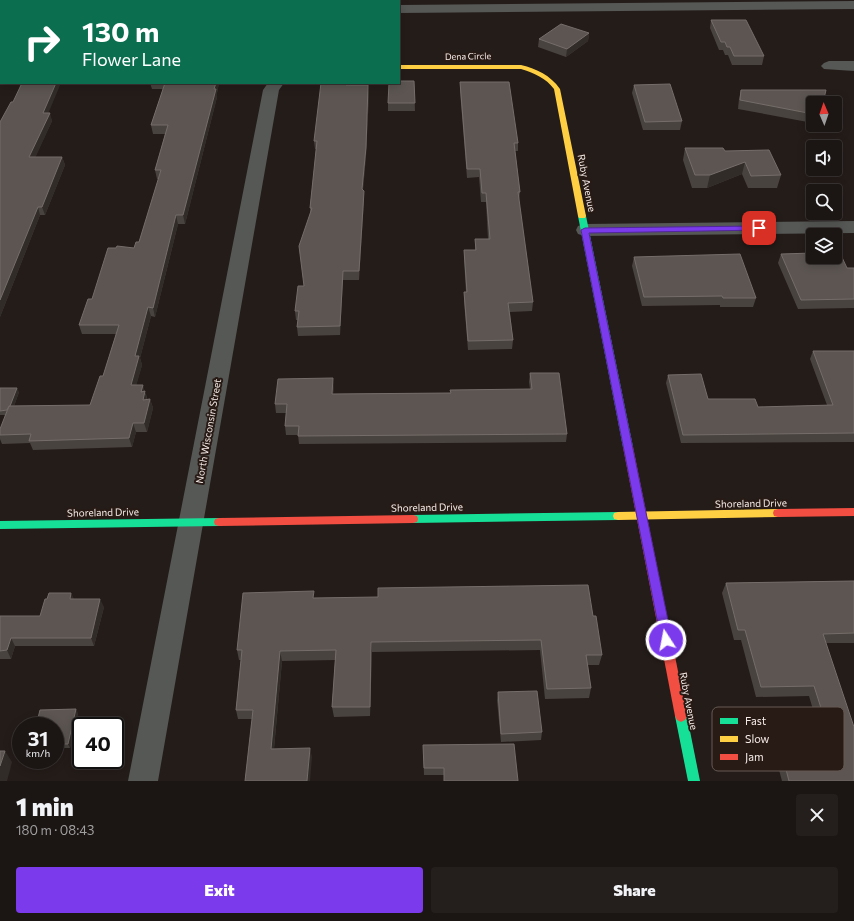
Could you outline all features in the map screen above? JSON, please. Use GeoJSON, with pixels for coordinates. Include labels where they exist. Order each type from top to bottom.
{"type":"FeatureCollection","features":[{"type":"Feature","properties":{"kind":"street"},"geometry":{"type":"LineString","coordinates":[[400,9],[854,5]]}},
{"type":"Feature","properties":{"kind":"street","name":"Dena Circle"},"geometry":{"type":"LineString","coordinates":[[400,67],[508,66],[536,71]]}},
{"type":"Feature","properties":{"kind":"street"},"geometry":{"type":"LineString","coordinates":[[829,66],[854,66]]}},
{"type":"Feature","properties":{"kind":"street","name":"Ruby Avenue"},"geometry":{"type":"LineString","coordinates":[[536,71],[554,83],[556,90],[694,781]]}},
{"type":"Feature","properties":{"kind":"street","name":"North Wisconsin Street"},"geometry":{"type":"LineString","coordinates":[[143,781],[271,90],[275,84]]}},
{"type":"Feature","properties":{"kind":"street"},"geometry":{"type":"LineString","coordinates":[[585,230],[854,227]]}},
{"type":"Feature","properties":{"kind":"street","name":"Shoreland Drive"},"geometry":{"type":"LineString","coordinates":[[0,525],[854,512]]}},
{"type":"Feature","properties":{"kind":"building"},"geometry":{"type":"Polygon","coordinates":[[[711,20],[746,20],[764,56],[734,56],[730,47],[727,47],[725,42],[721,42],[711,20]]]}},
{"type":"Feature","properties":{"kind":"building"},"geometry":{"type":"Polygon","coordinates":[[[561,24],[589,33],[567,49],[539,39],[561,24]]]}},
{"type":"Feature","properties":{"kind":"building"},"geometry":{"type":"Polygon","coordinates":[[[400,81],[414,81],[415,103],[388,103],[389,84],[400,84],[400,81]]]}},
{"type":"Feature","properties":{"kind":"building"},"geometry":{"type":"Polygon","coordinates":[[[460,82],[509,82],[518,143],[514,143],[520,192],[518,192],[533,302],[508,303],[513,340],[468,341],[464,292],[467,292],[464,250],[476,250],[475,239],[490,239],[486,193],[482,193],[480,169],[467,169],[460,82]]]}},
{"type":"Feature","properties":{"kind":"building"},"geometry":{"type":"Polygon","coordinates":[[[22,84],[56,84],[43,113],[50,113],[29,157],[62,157],[42,207],[38,207],[0,300],[0,122],[11,102],[13,102],[22,84]]]}},
{"type":"Feature","properties":{"kind":"building"},"geometry":{"type":"Polygon","coordinates":[[[165,84],[216,84],[214,89],[216,89],[183,215],[176,215],[153,308],[148,307],[135,356],[139,356],[131,385],[143,385],[141,392],[145,391],[143,400],[150,399],[144,423],[133,423],[129,438],[29,441],[31,434],[0,435],[0,429],[9,406],[90,405],[100,376],[103,376],[119,325],[79,325],[88,299],[92,299],[108,248],[116,248],[117,246],[134,248],[136,242],[139,242],[161,170],[155,170],[168,125],[151,125],[165,84]]]}},
{"type":"Feature","properties":{"kind":"building"},"geometry":{"type":"Polygon","coordinates":[[[321,84],[368,85],[359,271],[343,271],[340,326],[297,327],[299,311],[295,311],[298,286],[304,286],[299,246],[312,208],[310,208],[317,141],[314,141],[321,84]]]}},
{"type":"Feature","properties":{"kind":"building"},"geometry":{"type":"Polygon","coordinates":[[[670,84],[682,121],[645,122],[634,85],[670,84]]]}},
{"type":"Feature","properties":{"kind":"building"},"geometry":{"type":"Polygon","coordinates":[[[741,90],[826,90],[825,96],[806,96],[806,113],[740,100],[741,90]]]}},
{"type":"Feature","properties":{"kind":"building"},"geometry":{"type":"Polygon","coordinates":[[[685,148],[723,148],[725,151],[769,150],[781,175],[751,176],[745,162],[710,175],[695,175],[685,148]]]}},
{"type":"Feature","properties":{"kind":"building"},"geometry":{"type":"Polygon","coordinates":[[[806,253],[806,264],[842,264],[842,257],[847,268],[854,268],[854,299],[801,300],[781,254],[806,253]]]}},
{"type":"Feature","properties":{"kind":"building"},"geometry":{"type":"Polygon","coordinates":[[[740,254],[756,298],[723,298],[722,296],[644,297],[634,257],[740,254]]]}},
{"type":"Feature","properties":{"kind":"building"},"geometry":{"type":"Polygon","coordinates":[[[813,351],[854,351],[854,433],[683,435],[668,375],[701,374],[708,399],[755,399],[758,407],[833,405],[813,351]]]}},
{"type":"Feature","properties":{"kind":"building"},"geometry":{"type":"Polygon","coordinates":[[[530,373],[559,373],[567,434],[298,436],[299,426],[285,426],[287,404],[275,404],[278,379],[333,378],[332,394],[451,393],[450,390],[532,389],[530,373]]]}},
{"type":"Feature","properties":{"kind":"building"},"geometry":{"type":"Polygon","coordinates":[[[0,388],[17,388],[7,410],[0,411],[0,388]]]}},
{"type":"Feature","properties":{"kind":"building"},"geometry":{"type":"Polygon","coordinates":[[[854,581],[854,633],[823,634],[854,727],[854,781],[789,781],[786,771],[844,771],[844,707],[821,707],[814,686],[761,687],[745,630],[738,630],[726,583],[854,581]]]}},
{"type":"Feature","properties":{"kind":"building"},"geometry":{"type":"Polygon","coordinates":[[[588,585],[593,616],[596,616],[602,655],[586,655],[591,688],[547,689],[541,640],[371,642],[370,707],[332,707],[336,650],[280,651],[271,749],[310,748],[307,781],[245,781],[253,710],[236,710],[242,650],[237,650],[243,593],[314,591],[313,598],[378,597],[378,588],[588,585]]]}},
{"type":"Feature","properties":{"kind":"building"},"geometry":{"type":"Polygon","coordinates":[[[49,593],[71,593],[70,599],[100,599],[91,638],[11,638],[7,650],[0,651],[0,616],[40,616],[45,599],[47,599],[49,593]]]}},
{"type":"Feature","properties":{"kind":"building"},"geometry":{"type":"Polygon","coordinates":[[[537,691],[542,732],[501,734],[498,692],[537,691]]]}},
{"type":"Feature","properties":{"kind":"building"},"geometry":{"type":"Polygon","coordinates":[[[76,709],[74,717],[72,717],[72,726],[68,744],[64,744],[64,717],[38,717],[40,710],[76,709]]]}},
{"type":"Feature","properties":{"kind":"building"},"geometry":{"type":"Polygon","coordinates":[[[514,744],[518,781],[444,781],[444,768],[424,768],[423,745],[514,744]]]}},
{"type":"Feature","properties":{"kind":"building"},"geometry":{"type":"Polygon","coordinates":[[[0,751],[5,751],[0,766],[0,751]]]}},
{"type":"Feature","properties":{"kind":"traffic: fast"},"geometry":{"type":"LineString","coordinates":[[582,216],[628,447]]}},
{"type":"Feature","properties":{"kind":"traffic: fast"},"geometry":{"type":"LineString","coordinates":[[413,519],[618,516]]}},
{"type":"Feature","properties":{"kind":"traffic: fast"},"geometry":{"type":"LineString","coordinates":[[0,525],[219,522]]}},
{"type":"Feature","properties":{"kind":"traffic: fast"},"geometry":{"type":"LineString","coordinates":[[681,716],[694,781]]}},
{"type":"Feature","properties":{"kind":"traffic: slow"},"geometry":{"type":"LineString","coordinates":[[400,67],[521,67],[537,72],[546,77],[557,89],[582,216]]}},
{"type":"Feature","properties":{"kind":"traffic: slow"},"geometry":{"type":"LineString","coordinates":[[618,516],[778,513]]}},
{"type":"Feature","properties":{"kind":"traffic: jam"},"geometry":{"type":"LineString","coordinates":[[628,447],[681,716]]}},
{"type":"Feature","properties":{"kind":"traffic: jam"},"geometry":{"type":"LineString","coordinates":[[778,513],[854,512]]}},
{"type":"Feature","properties":{"kind":"traffic: jam"},"geometry":{"type":"LineString","coordinates":[[219,522],[413,519]]}},
{"type":"Feature","properties":{"kind":"route"},"geometry":{"type":"LineString","coordinates":[[666,640],[585,230],[759,228]]}}]}
